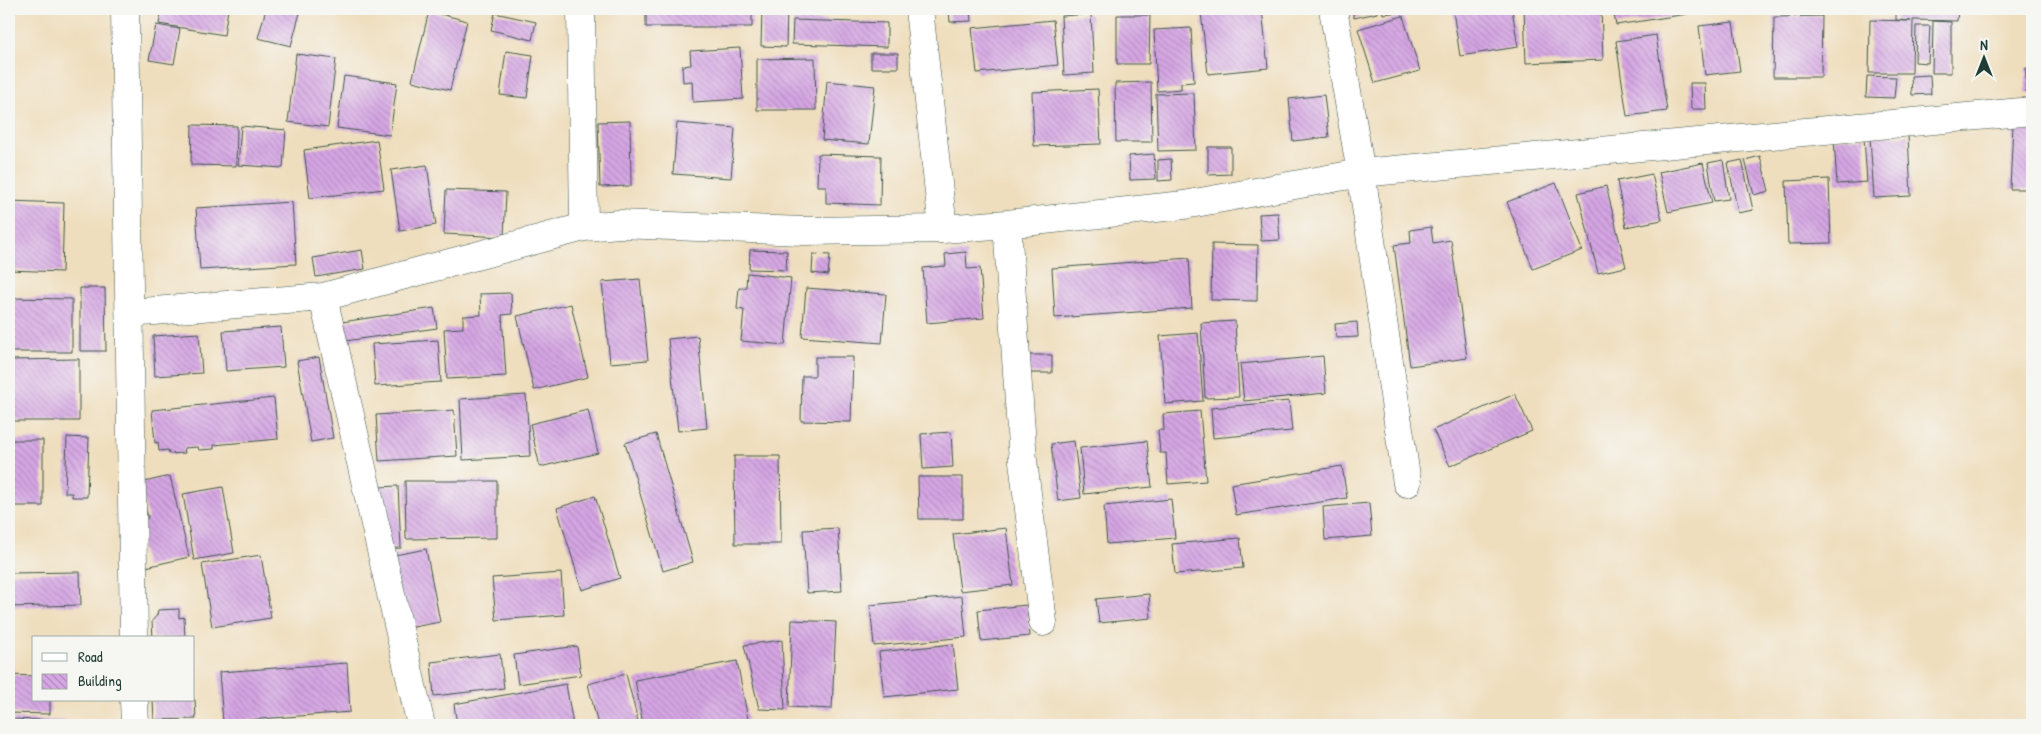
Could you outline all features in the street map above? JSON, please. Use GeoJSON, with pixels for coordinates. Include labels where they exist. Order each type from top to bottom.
{"type":"FeatureCollection","features":[{"type":"Feature","properties":{"kind":"street"},"geometry":{"type":"LineString","coordinates":[[125,9],[134,636]]}},
{"type":"Feature","properties":{"kind":"street"},"geometry":{"type":"LineString","coordinates":[[581,9],[584,227]]}},
{"type":"Feature","properties":{"kind":"street"},"geometry":{"type":"LineString","coordinates":[[919,9],[943,229]]}},
{"type":"Feature","properties":{"kind":"street"},"geometry":{"type":"LineString","coordinates":[[1333,9],[1361,173],[1407,483]]}},
{"type":"Feature","properties":{"kind":"street"},"geometry":{"type":"LineString","coordinates":[[130,313],[322,297],[584,227],[619,224],[804,231],[943,229],[1007,224],[1184,206],[1361,173],[2032,111]]}},
{"type":"Feature","properties":{"kind":"street"},"geometry":{"type":"LineString","coordinates":[[1007,224],[1023,461],[1043,622]]}},
{"type":"Feature","properties":{"kind":"street"},"geometry":{"type":"LineString","coordinates":[[322,297],[421,725]]}},
{"type":"Feature","properties":{"kind":"street"},"geometry":{"type":"LineString","coordinates":[[134,702],[134,725]]}},
{"type":"Feature","properties":{"kind":"building"},"geometry":{"type":"Polygon","coordinates":[[[162,9],[228,9],[224,35],[159,24],[162,9]]]}},
{"type":"Feature","properties":{"kind":"building"},"geometry":{"type":"Polygon","coordinates":[[[266,9],[301,9],[291,46],[258,38],[266,9]]]}},
{"type":"Feature","properties":{"kind":"building"},"geometry":{"type":"Polygon","coordinates":[[[646,9],[752,9],[752,27],[646,27],[646,9]]]}},
{"type":"Feature","properties":{"kind":"building"},"geometry":{"type":"Polygon","coordinates":[[[762,9],[787,9],[786,47],[761,46],[762,9]]]}},
{"type":"Feature","properties":{"kind":"building"},"geometry":{"type":"Polygon","coordinates":[[[949,9],[970,9],[971,21],[950,22],[949,9]]]}},
{"type":"Feature","properties":{"kind":"building"},"geometry":{"type":"Polygon","coordinates":[[[1230,9],[1262,9],[1268,68],[1208,74],[1201,12],[1230,9]]]}},
{"type":"Feature","properties":{"kind":"building"},"geometry":{"type":"Polygon","coordinates":[[[1352,9],[1376,9],[1377,13],[1354,18],[1352,9]]]}},
{"type":"Feature","properties":{"kind":"building"},"geometry":{"type":"Polygon","coordinates":[[[1382,9],[1419,9],[1419,10],[1383,14],[1382,9]]]}},
{"type":"Feature","properties":{"kind":"building"},"geometry":{"type":"Polygon","coordinates":[[[1465,9],[1512,9],[1518,47],[1460,56],[1453,11],[1465,9]]]}},
{"type":"Feature","properties":{"kind":"building"},"geometry":{"type":"Polygon","coordinates":[[[1524,9],[1601,9],[1603,60],[1526,63],[1524,9]]]}},
{"type":"Feature","properties":{"kind":"building"},"geometry":{"type":"Polygon","coordinates":[[[1613,9],[1687,9],[1687,14],[1616,25],[1613,9]]]}},
{"type":"Feature","properties":{"kind":"building"},"geometry":{"type":"Polygon","coordinates":[[[1896,9],[1958,9],[1957,21],[1913,20],[1912,73],[1869,73],[1870,20],[1911,21],[1896,20],[1896,9]]]}},
{"type":"Feature","properties":{"kind":"building"},"geometry":{"type":"Polygon","coordinates":[[[2011,9],[2032,9],[2032,12],[2011,12],[2011,9]]]}},
{"type":"Feature","properties":{"kind":"building"},"geometry":{"type":"Polygon","coordinates":[[[429,11],[467,21],[450,90],[412,81],[429,11]]]}},
{"type":"Feature","properties":{"kind":"building"},"geometry":{"type":"Polygon","coordinates":[[[495,13],[536,22],[532,40],[491,30],[495,13]]]}},
{"type":"Feature","properties":{"kind":"building"},"geometry":{"type":"Polygon","coordinates":[[[1091,14],[1094,73],[1064,75],[1061,16],[1091,14]]]}},
{"type":"Feature","properties":{"kind":"building"},"geometry":{"type":"Polygon","coordinates":[[[1117,15],[1150,15],[1149,64],[1117,64],[1117,15]]]}},
{"type":"Feature","properties":{"kind":"building"},"geometry":{"type":"Polygon","coordinates":[[[1403,16],[1420,71],[1375,83],[1358,29],[1403,16]]]}},
{"type":"Feature","properties":{"kind":"building"},"geometry":{"type":"Polygon","coordinates":[[[1822,16],[1821,77],[1773,77],[1774,17],[1822,16]]]}},
{"type":"Feature","properties":{"kind":"building"},"geometry":{"type":"Polygon","coordinates":[[[793,20],[887,23],[887,47],[792,44],[793,20]]]}},
{"type":"Feature","properties":{"kind":"building"},"geometry":{"type":"Polygon","coordinates":[[[1053,20],[1058,65],[977,73],[972,28],[1053,20]]]}},
{"type":"Feature","properties":{"kind":"building"},"geometry":{"type":"Polygon","coordinates":[[[1933,21],[1951,22],[1951,73],[1932,73],[1933,21]]]}},
{"type":"Feature","properties":{"kind":"building"},"geometry":{"type":"Polygon","coordinates":[[[1733,22],[1740,71],[1705,75],[1699,26],[1733,22]]]}},
{"type":"Feature","properties":{"kind":"building"},"geometry":{"type":"Polygon","coordinates":[[[156,25],[180,29],[174,64],[149,60],[156,25]]]}},
{"type":"Feature","properties":{"kind":"building"},"geometry":{"type":"Polygon","coordinates":[[[1916,26],[1930,26],[1928,63],[1915,62],[1916,26]]]}},
{"type":"Feature","properties":{"kind":"building"},"geometry":{"type":"Polygon","coordinates":[[[1191,28],[1194,82],[1181,83],[1181,89],[1157,91],[1154,30],[1191,28]]]}},
{"type":"Feature","properties":{"kind":"building"},"geometry":{"type":"Polygon","coordinates":[[[1656,35],[1667,111],[1627,116],[1616,41],[1656,35]]]}},
{"type":"Feature","properties":{"kind":"building"},"geometry":{"type":"Polygon","coordinates":[[[740,48],[743,99],[693,102],[692,81],[683,82],[682,66],[691,65],[690,51],[740,48]]]}},
{"type":"Feature","properties":{"kind":"building"},"geometry":{"type":"Polygon","coordinates":[[[506,51],[533,55],[527,98],[500,95],[506,51]]]}},
{"type":"Feature","properties":{"kind":"building"},"geometry":{"type":"Polygon","coordinates":[[[871,53],[898,53],[898,68],[871,68],[871,53]]]}},
{"type":"Feature","properties":{"kind":"building"},"geometry":{"type":"Polygon","coordinates":[[[296,54],[336,59],[328,127],[288,122],[296,54]]]}},
{"type":"Feature","properties":{"kind":"building"},"geometry":{"type":"Polygon","coordinates":[[[815,58],[816,110],[757,110],[757,59],[815,58]]]}},
{"type":"Feature","properties":{"kind":"building"},"geometry":{"type":"Polygon","coordinates":[[[2026,68],[2032,68],[2032,93],[2026,92],[2026,68]]]}},
{"type":"Feature","properties":{"kind":"building"},"geometry":{"type":"Polygon","coordinates":[[[1930,75],[1931,94],[1912,95],[1911,76],[1930,75]]]}},
{"type":"Feature","properties":{"kind":"building"},"geometry":{"type":"Polygon","coordinates":[[[344,76],[397,83],[390,135],[337,128],[344,76]]]}},
{"type":"Feature","properties":{"kind":"building"},"geometry":{"type":"Polygon","coordinates":[[[1867,76],[1896,77],[1894,98],[1866,97],[1867,76]]]}},
{"type":"Feature","properties":{"kind":"building"},"geometry":{"type":"Polygon","coordinates":[[[827,81],[875,86],[869,144],[822,140],[827,81]]]}},
{"type":"Feature","properties":{"kind":"building"},"geometry":{"type":"Polygon","coordinates":[[[1151,82],[1152,142],[1116,142],[1115,83],[1151,82]]]}},
{"type":"Feature","properties":{"kind":"building"},"geometry":{"type":"Polygon","coordinates":[[[1690,83],[1705,83],[1706,109],[1691,109],[1690,83]]]}},
{"type":"Feature","properties":{"kind":"building"},"geometry":{"type":"Polygon","coordinates":[[[1098,89],[1101,144],[1034,146],[1032,92],[1098,89]]]}},
{"type":"Feature","properties":{"kind":"building"},"geometry":{"type":"Polygon","coordinates":[[[1194,93],[1196,150],[1158,151],[1156,94],[1194,93]]]}},
{"type":"Feature","properties":{"kind":"building"},"geometry":{"type":"Polygon","coordinates":[[[1324,95],[1329,137],[1293,141],[1289,99],[1324,95]]]}},
{"type":"Feature","properties":{"kind":"building"},"geometry":{"type":"Polygon","coordinates":[[[630,121],[631,186],[600,187],[598,122],[630,121]]]}},
{"type":"Feature","properties":{"kind":"building"},"geometry":{"type":"Polygon","coordinates":[[[677,123],[735,128],[731,178],[673,174],[677,123]]]}},
{"type":"Feature","properties":{"kind":"building"},"geometry":{"type":"Polygon","coordinates":[[[2032,123],[2032,189],[2010,189],[2013,124],[2032,123]]]}},
{"type":"Feature","properties":{"kind":"building"},"geometry":{"type":"Polygon","coordinates":[[[192,125],[237,126],[236,166],[191,165],[192,125]]]}},
{"type":"Feature","properties":{"kind":"building"},"geometry":{"type":"Polygon","coordinates":[[[241,126],[286,130],[283,168],[238,165],[241,126]]]}},
{"type":"Feature","properties":{"kind":"building"},"geometry":{"type":"Polygon","coordinates":[[[1908,135],[1911,196],[1874,198],[1870,137],[1908,135]]]}},
{"type":"Feature","properties":{"kind":"building"},"geometry":{"type":"Polygon","coordinates":[[[1864,137],[1867,182],[1837,184],[1834,139],[1864,137]]]}},
{"type":"Feature","properties":{"kind":"building"},"geometry":{"type":"Polygon","coordinates":[[[377,140],[384,189],[310,198],[304,150],[377,140]]]}},
{"type":"Feature","properties":{"kind":"building"},"geometry":{"type":"Polygon","coordinates":[[[1208,147],[1231,147],[1231,174],[1208,175],[1208,147]]]}},
{"type":"Feature","properties":{"kind":"building"},"geometry":{"type":"Polygon","coordinates":[[[818,154],[881,156],[880,205],[826,203],[826,186],[817,186],[818,154]]]}},
{"type":"Feature","properties":{"kind":"building"},"geometry":{"type":"Polygon","coordinates":[[[1154,154],[1156,179],[1130,180],[1129,156],[1154,154]]]}},
{"type":"Feature","properties":{"kind":"building"},"geometry":{"type":"Polygon","coordinates":[[[1760,156],[1769,191],[1754,195],[1745,160],[1760,156]]]}},
{"type":"Feature","properties":{"kind":"building"},"geometry":{"type":"Polygon","coordinates":[[[1171,159],[1172,180],[1158,181],[1158,160],[1171,159]]]}},
{"type":"Feature","properties":{"kind":"building"},"geometry":{"type":"Polygon","coordinates":[[[1723,160],[1729,199],[1714,201],[1708,163],[1723,160]]]}},
{"type":"Feature","properties":{"kind":"building"},"geometry":{"type":"Polygon","coordinates":[[[1742,160],[1753,210],[1738,213],[1728,163],[1742,160]]]}},
{"type":"Feature","properties":{"kind":"building"},"geometry":{"type":"Polygon","coordinates":[[[1703,163],[1712,203],[1668,212],[1659,172],[1703,163]]]}},
{"type":"Feature","properties":{"kind":"building"},"geometry":{"type":"Polygon","coordinates":[[[427,165],[436,225],[400,231],[391,170],[427,165]]]}},
{"type":"Feature","properties":{"kind":"building"},"geometry":{"type":"Polygon","coordinates":[[[1652,174],[1662,220],[1626,227],[1617,181],[1652,174]]]}},
{"type":"Feature","properties":{"kind":"building"},"geometry":{"type":"Polygon","coordinates":[[[1829,179],[1831,243],[1788,244],[1786,181],[1829,179]]]}},
{"type":"Feature","properties":{"kind":"building"},"geometry":{"type":"Polygon","coordinates":[[[1556,183],[1582,250],[1533,269],[1507,202],[1556,183]]]}},
{"type":"Feature","properties":{"kind":"building"},"geometry":{"type":"Polygon","coordinates":[[[1606,186],[1626,267],[1598,273],[1578,193],[1606,186]]]}},
{"type":"Feature","properties":{"kind":"building"},"geometry":{"type":"Polygon","coordinates":[[[446,190],[506,192],[504,237],[444,234],[446,190]]]}},
{"type":"Feature","properties":{"kind":"building"},"geometry":{"type":"Polygon","coordinates":[[[9,201],[64,203],[62,272],[9,270],[9,201]]]}},
{"type":"Feature","properties":{"kind":"building"},"geometry":{"type":"Polygon","coordinates":[[[292,202],[296,264],[200,270],[196,208],[292,202]]]}},
{"type":"Feature","properties":{"kind":"building"},"geometry":{"type":"Polygon","coordinates":[[[1278,213],[1280,240],[1261,241],[1259,214],[1278,213]]]}},
{"type":"Feature","properties":{"kind":"building"},"geometry":{"type":"Polygon","coordinates":[[[1431,227],[1433,243],[1451,240],[1467,358],[1410,366],[1394,245],[1411,243],[1410,230],[1431,227]]]}},
{"type":"Feature","properties":{"kind":"building"},"geometry":{"type":"Polygon","coordinates":[[[1212,244],[1258,245],[1257,301],[1211,300],[1212,244]]]}},
{"type":"Feature","properties":{"kind":"building"},"geometry":{"type":"Polygon","coordinates":[[[362,250],[365,269],[316,277],[313,258],[362,250]]]}},
{"type":"Feature","properties":{"kind":"building"},"geometry":{"type":"Polygon","coordinates":[[[750,250],[787,251],[786,270],[749,269],[750,250]]]}},
{"type":"Feature","properties":{"kind":"building"},"geometry":{"type":"Polygon","coordinates":[[[966,252],[967,269],[980,268],[984,318],[927,323],[923,268],[946,266],[945,254],[966,252]]]}},
{"type":"Feature","properties":{"kind":"building"},"geometry":{"type":"Polygon","coordinates":[[[813,254],[830,255],[828,275],[812,273],[813,254]]]}},
{"type":"Feature","properties":{"kind":"building"},"geometry":{"type":"Polygon","coordinates":[[[1189,258],[1192,308],[1055,318],[1052,268],[1189,258]]]}},
{"type":"Feature","properties":{"kind":"building"},"geometry":{"type":"Polygon","coordinates":[[[747,273],[791,278],[785,345],[741,341],[744,310],[737,309],[739,288],[746,288],[747,273]]]}},
{"type":"Feature","properties":{"kind":"building"},"geometry":{"type":"Polygon","coordinates":[[[640,279],[648,360],[610,363],[602,282],[640,279]]]}},
{"type":"Feature","properties":{"kind":"building"},"geometry":{"type":"Polygon","coordinates":[[[80,288],[105,288],[106,351],[80,351],[80,288]]]}},
{"type":"Feature","properties":{"kind":"building"},"geometry":{"type":"Polygon","coordinates":[[[806,288],[886,294],[882,343],[802,337],[806,288]]]}},
{"type":"Feature","properties":{"kind":"building"},"geometry":{"type":"Polygon","coordinates":[[[511,293],[512,314],[502,315],[506,376],[447,379],[444,329],[463,328],[463,316],[481,315],[480,294],[511,293]]]}},
{"type":"Feature","properties":{"kind":"building"},"geometry":{"type":"Polygon","coordinates":[[[9,298],[72,299],[72,352],[9,352],[9,298]]]}},
{"type":"Feature","properties":{"kind":"building"},"geometry":{"type":"Polygon","coordinates":[[[571,304],[588,377],[534,390],[517,316],[571,304]]]}},
{"type":"Feature","properties":{"kind":"building"},"geometry":{"type":"Polygon","coordinates":[[[434,308],[437,328],[345,341],[342,322],[434,308]]]}},
{"type":"Feature","properties":{"kind":"building"},"geometry":{"type":"Polygon","coordinates":[[[1235,321],[1239,397],[1205,398],[1201,323],[1235,321]]]}},
{"type":"Feature","properties":{"kind":"building"},"geometry":{"type":"Polygon","coordinates":[[[1357,322],[1358,337],[1336,338],[1335,324],[1357,322]]]}},
{"type":"Feature","properties":{"kind":"building"},"geometry":{"type":"Polygon","coordinates":[[[281,327],[284,367],[226,371],[223,331],[281,327]]]}},
{"type":"Feature","properties":{"kind":"building"},"geometry":{"type":"Polygon","coordinates":[[[199,333],[202,373],[155,376],[153,336],[199,333]]]}},
{"type":"Feature","properties":{"kind":"building"},"geometry":{"type":"Polygon","coordinates":[[[1198,333],[1203,401],[1165,404],[1160,336],[1198,333]]]}},
{"type":"Feature","properties":{"kind":"building"},"geometry":{"type":"Polygon","coordinates":[[[698,336],[707,428],[678,431],[668,339],[698,336]]]}},
{"type":"Feature","properties":{"kind":"building"},"geometry":{"type":"Polygon","coordinates":[[[438,340],[441,382],[375,386],[372,344],[438,340]]]}},
{"type":"Feature","properties":{"kind":"building"},"geometry":{"type":"Polygon","coordinates":[[[1025,355],[1052,355],[1052,373],[1025,373],[1025,355]]]}},
{"type":"Feature","properties":{"kind":"building"},"geometry":{"type":"Polygon","coordinates":[[[1323,356],[1326,393],[1244,401],[1240,364],[1323,356]]]}},
{"type":"Feature","properties":{"kind":"building"},"geometry":{"type":"Polygon","coordinates":[[[319,357],[333,438],[311,442],[297,361],[319,357]]]}},
{"type":"Feature","properties":{"kind":"building"},"geometry":{"type":"Polygon","coordinates":[[[815,357],[853,357],[851,422],[801,421],[802,376],[815,376],[815,357]]]}},
{"type":"Feature","properties":{"kind":"building"},"geometry":{"type":"Polygon","coordinates":[[[79,359],[79,421],[9,421],[9,360],[79,359]]]}},
{"type":"Feature","properties":{"kind":"building"},"geometry":{"type":"Polygon","coordinates":[[[1515,394],[1532,431],[1450,466],[1433,430],[1515,394]]]}},
{"type":"Feature","properties":{"kind":"building"},"geometry":{"type":"Polygon","coordinates":[[[526,395],[530,456],[463,460],[460,399],[526,395]]]}},
{"type":"Feature","properties":{"kind":"building"},"geometry":{"type":"Polygon","coordinates":[[[274,398],[278,439],[214,445],[214,449],[184,448],[185,453],[169,454],[168,450],[159,451],[158,442],[155,443],[152,410],[274,398]]]}},
{"type":"Feature","properties":{"kind":"building"},"geometry":{"type":"Polygon","coordinates":[[[1289,401],[1292,431],[1213,438],[1211,408],[1289,401]]]}},
{"type":"Feature","properties":{"kind":"building"},"geometry":{"type":"Polygon","coordinates":[[[454,410],[457,456],[379,461],[376,415],[454,410]]]}},
{"type":"Feature","properties":{"kind":"building"},"geometry":{"type":"Polygon","coordinates":[[[588,410],[598,453],[540,467],[530,424],[588,410]]]}},
{"type":"Feature","properties":{"kind":"building"},"geometry":{"type":"Polygon","coordinates":[[[1200,411],[1206,481],[1168,484],[1166,453],[1160,453],[1158,430],[1164,430],[1163,414],[1200,411]]]}},
{"type":"Feature","properties":{"kind":"building"},"geometry":{"type":"Polygon","coordinates":[[[951,432],[953,467],[923,469],[921,434],[951,432]]]}},
{"type":"Feature","properties":{"kind":"building"},"geometry":{"type":"Polygon","coordinates":[[[656,434],[693,562],[663,571],[625,443],[656,434]]]}},
{"type":"Feature","properties":{"kind":"building"},"geometry":{"type":"Polygon","coordinates":[[[67,437],[89,438],[87,497],[72,497],[72,493],[65,493],[67,437]]]}},
{"type":"Feature","properties":{"kind":"building"},"geometry":{"type":"Polygon","coordinates":[[[9,440],[43,440],[43,506],[9,506],[9,440]]]}},
{"type":"Feature","properties":{"kind":"building"},"geometry":{"type":"Polygon","coordinates":[[[1074,441],[1081,498],[1058,501],[1051,444],[1074,441]]]}},
{"type":"Feature","properties":{"kind":"building"},"geometry":{"type":"Polygon","coordinates":[[[1147,441],[1152,487],[1084,494],[1080,448],[1147,441]]]}},
{"type":"Feature","properties":{"kind":"building"},"geometry":{"type":"Polygon","coordinates":[[[734,456],[780,456],[781,544],[735,544],[734,456]]]}},
{"type":"Feature","properties":{"kind":"building"},"geometry":{"type":"Polygon","coordinates":[[[1342,466],[1347,498],[1236,515],[1231,484],[1342,466]]]}},
{"type":"Feature","properties":{"kind":"building"},"geometry":{"type":"Polygon","coordinates":[[[170,476],[189,557],[146,567],[138,532],[148,517],[140,483],[170,476]]]}},
{"type":"Feature","properties":{"kind":"building"},"geometry":{"type":"Polygon","coordinates":[[[918,477],[963,477],[963,519],[919,519],[918,477]]]}},
{"type":"Feature","properties":{"kind":"building"},"geometry":{"type":"Polygon","coordinates":[[[405,481],[497,481],[497,538],[406,539],[405,481]]]}},
{"type":"Feature","properties":{"kind":"building"},"geometry":{"type":"Polygon","coordinates":[[[398,486],[401,548],[383,549],[379,487],[398,486]]]}},
{"type":"Feature","properties":{"kind":"building"},"geometry":{"type":"Polygon","coordinates":[[[223,487],[234,553],[194,560],[183,494],[223,487]]]}},
{"type":"Feature","properties":{"kind":"building"},"geometry":{"type":"Polygon","coordinates":[[[595,496],[620,578],[582,590],[557,508],[595,496]]]}},
{"type":"Feature","properties":{"kind":"building"},"geometry":{"type":"Polygon","coordinates":[[[1171,499],[1175,538],[1107,544],[1104,506],[1171,499]]]}},
{"type":"Feature","properties":{"kind":"building"},"geometry":{"type":"Polygon","coordinates":[[[1369,503],[1372,536],[1325,540],[1323,507],[1369,503]]]}},
{"type":"Feature","properties":{"kind":"building"},"geometry":{"type":"Polygon","coordinates":[[[838,528],[842,591],[807,593],[803,530],[838,528]]]}},
{"type":"Feature","properties":{"kind":"building"},"geometry":{"type":"Polygon","coordinates":[[[1006,528],[1013,585],[960,591],[953,534],[1006,528]]]}},
{"type":"Feature","properties":{"kind":"building"},"geometry":{"type":"Polygon","coordinates":[[[1240,538],[1243,568],[1175,574],[1172,544],[1240,538]]]}},
{"type":"Feature","properties":{"kind":"building"},"geometry":{"type":"Polygon","coordinates":[[[426,549],[440,622],[403,629],[390,556],[426,549]]]}},
{"type":"Feature","properties":{"kind":"building"},"geometry":{"type":"Polygon","coordinates":[[[261,555],[271,618],[212,627],[202,564],[261,555]]]}},
{"type":"Feature","properties":{"kind":"building"},"geometry":{"type":"Polygon","coordinates":[[[80,572],[81,605],[9,607],[9,573],[80,572]]]}},
{"type":"Feature","properties":{"kind":"building"},"geometry":{"type":"Polygon","coordinates":[[[561,573],[564,615],[496,620],[492,578],[561,573]]]}},
{"type":"Feature","properties":{"kind":"building"},"geometry":{"type":"Polygon","coordinates":[[[1149,594],[1151,618],[1099,623],[1096,599],[1149,594]]]}},
{"type":"Feature","properties":{"kind":"building"},"geometry":{"type":"Polygon","coordinates":[[[962,596],[966,637],[874,646],[870,605],[962,596]]]}},
{"type":"Feature","properties":{"kind":"building"},"geometry":{"type":"Polygon","coordinates":[[[1027,605],[1030,636],[981,641],[978,610],[1027,605]]]}},
{"type":"Feature","properties":{"kind":"building"},"geometry":{"type":"Polygon","coordinates":[[[179,609],[179,618],[184,617],[185,636],[153,636],[152,621],[157,615],[158,610],[179,609]]]}},
{"type":"Feature","properties":{"kind":"building"},"geometry":{"type":"Polygon","coordinates":[[[792,620],[836,622],[832,709],[789,707],[792,620]]]}},
{"type":"Feature","properties":{"kind":"building"},"geometry":{"type":"Polygon","coordinates":[[[782,640],[785,710],[759,709],[744,645],[782,640]]]}},
{"type":"Feature","properties":{"kind":"building"},"geometry":{"type":"Polygon","coordinates":[[[953,644],[958,689],[884,697],[879,652],[953,644]]]}},
{"type":"Feature","properties":{"kind":"building"},"geometry":{"type":"Polygon","coordinates":[[[577,646],[581,675],[518,684],[514,655],[577,646]]]}},
{"type":"Feature","properties":{"kind":"building"},"geometry":{"type":"Polygon","coordinates":[[[500,654],[504,688],[434,696],[431,662],[500,654]]]}},
{"type":"Feature","properties":{"kind":"building"},"geometry":{"type":"Polygon","coordinates":[[[737,661],[749,725],[643,725],[635,680],[737,661]]]}},
{"type":"Feature","properties":{"kind":"building"},"geometry":{"type":"Polygon","coordinates":[[[347,663],[350,712],[223,722],[219,672],[347,663]]]}},
{"type":"Feature","properties":{"kind":"building"},"geometry":{"type":"Polygon","coordinates":[[[626,674],[639,725],[598,725],[588,684],[626,674]]]}},
{"type":"Feature","properties":{"kind":"building"},"geometry":{"type":"Polygon","coordinates":[[[9,675],[32,676],[32,702],[50,702],[50,714],[9,713],[9,675]]]}},
{"type":"Feature","properties":{"kind":"building"},"geometry":{"type":"Polygon","coordinates":[[[566,684],[573,725],[457,725],[454,704],[566,684]]]}},
{"type":"Feature","properties":{"kind":"building"},"geometry":{"type":"Polygon","coordinates":[[[195,700],[196,719],[154,720],[153,702],[195,702],[195,700]]]}},
{"type":"Feature","properties":{"kind":"building"},"geometry":{"type":"Polygon","coordinates":[[[9,719],[73,721],[73,725],[9,725],[9,719]]]}}]}
